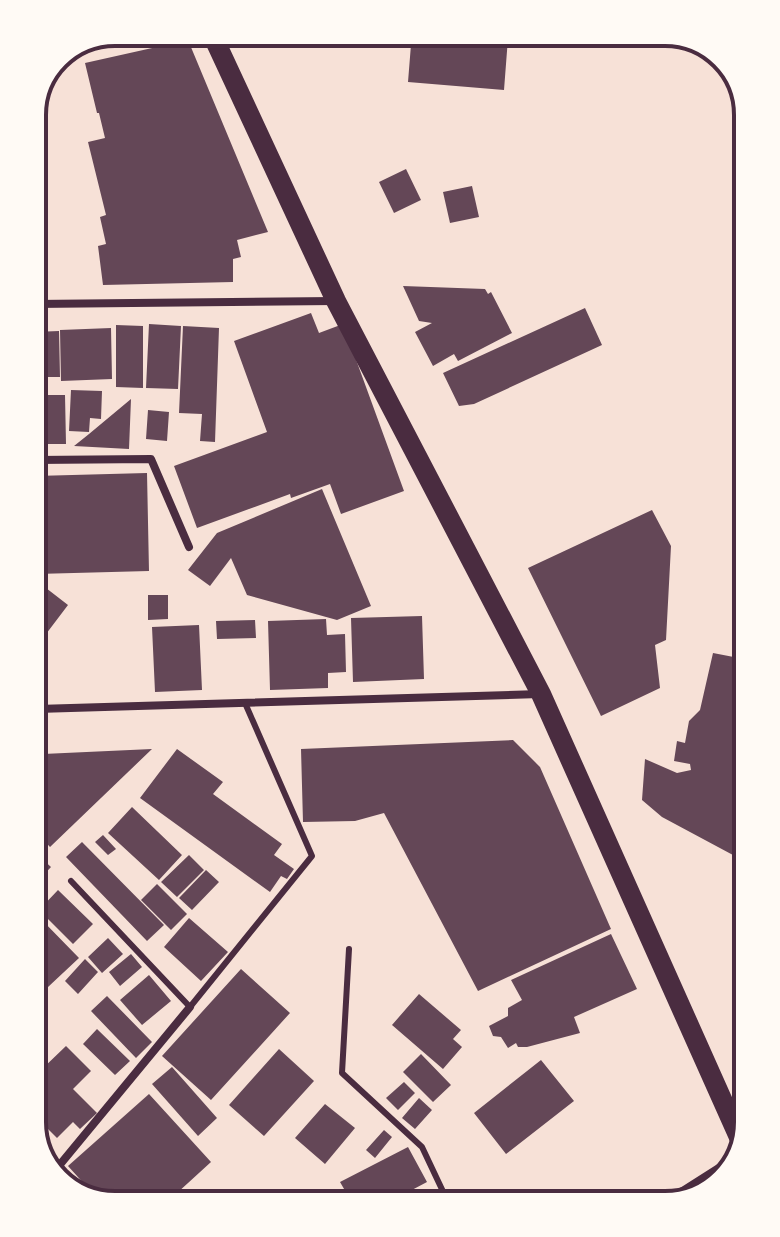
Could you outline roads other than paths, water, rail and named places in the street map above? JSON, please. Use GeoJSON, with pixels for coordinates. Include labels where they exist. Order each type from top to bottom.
{"type":"FeatureCollection","features":[{"type":"Feature","properties":{"kind":"main road"},"geometry":{"type":"LineString","coordinates":[[218,46],[336,301],[541,694],[734,1125]]}},
{"type":"Feature","properties":{"kind":"street"},"geometry":{"type":"LineString","coordinates":[[46,304],[336,301]]}},
{"type":"Feature","properties":{"kind":"street"},"geometry":{"type":"LineString","coordinates":[[46,460],[151,459],[189,547]]}},
{"type":"Feature","properties":{"kind":"street"},"geometry":{"type":"LineString","coordinates":[[46,709],[541,694]]}},
{"type":"Feature","properties":{"kind":"street"},"geometry":{"type":"LineString","coordinates":[[60,1164],[190,1007]]}},
{"type":"Feature","properties":{"kind":"street"},"geometry":{"type":"LineString","coordinates":[[690,1186],[714,1171]]}},
{"type":"Feature","properties":{"kind":"lane"},"geometry":{"type":"LineString","coordinates":[[71,881],[190,1007],[312,856],[245,703]]}},
{"type":"Feature","properties":{"kind":"lane"},"geometry":{"type":"LineString","coordinates":[[349,949],[342,1073],[422,1147],[443,1191]]}}]}
